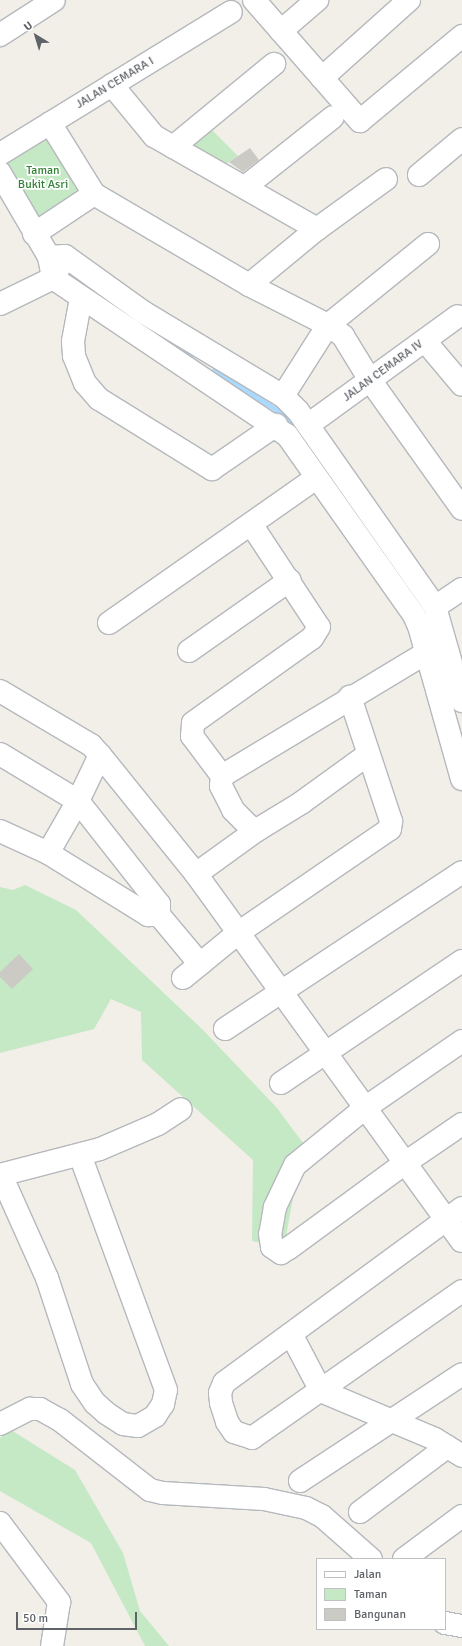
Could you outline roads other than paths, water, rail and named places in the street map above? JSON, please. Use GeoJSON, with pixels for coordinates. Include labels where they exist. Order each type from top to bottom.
{"type":"FeatureCollection","features":[{"type":"Feature","properties":{"kind":"street"},"geometry":{"type":"LineString","coordinates":[[0,35],[54,0]]}},
{"type":"Feature","properties":{"kind":"street"},"geometry":{"type":"LineString","coordinates":[[254,0],[360,121],[462,36]]}},
{"type":"Feature","properties":{"kind":"street"},"geometry":{"type":"LineString","coordinates":[[281,31],[317,0]]}},
{"type":"Feature","properties":{"kind":"street"},"geometry":{"type":"LineString","coordinates":[[322,78],[408,0]]}},
{"type":"Feature","properties":{"kind":"street","name":"JALAN CEMARA I"},"geometry":{"type":"LineString","coordinates":[[0,154],[231,12]]}},
{"type":"Feature","properties":{"kind":"street"},"geometry":{"type":"LineString","coordinates":[[173,147],[274,64]]}},
{"type":"Feature","properties":{"kind":"street"},"geometry":{"type":"LineString","coordinates":[[112,85],[154,136],[317,228]]}},
{"type":"Feature","properties":{"kind":"street"},"geometry":{"type":"LineString","coordinates":[[245,187],[333,117]]}},
{"type":"Feature","properties":{"kind":"street"},"geometry":{"type":"LineString","coordinates":[[50,123],[94,194],[249,285],[328,325],[343,336],[370,380],[462,509]]}},
{"type":"Feature","properties":{"kind":"street"},"geometry":{"type":"LineString","coordinates":[[419,176],[462,139]]}},
{"type":"Feature","properties":{"kind":"street"},"geometry":{"type":"LineString","coordinates":[[0,173],[34,234],[81,298],[205,364],[283,396],[298,411],[435,607],[462,701]]}},
{"type":"Feature","properties":{"kind":"street"},"geometry":{"type":"LineString","coordinates":[[249,285],[317,228],[386,179]]}},
{"type":"Feature","properties":{"kind":"street"},"geometry":{"type":"LineString","coordinates":[[34,234],[94,194]]}},
{"type":"Feature","properties":{"kind":"street"},"geometry":{"type":"LineString","coordinates":[[283,396],[328,325],[428,244]]}},
{"type":"Feature","properties":{"kind":"street"},"geometry":{"type":"LineString","coordinates":[[0,304],[56,264]]}},
{"type":"Feature","properties":{"kind":"street"},"geometry":{"type":"LineString","coordinates":[[56,264],[143,312],[288,435],[316,478],[407,603],[419,626],[462,779]]}},
{"type":"Feature","properties":{"kind":"street"},"geometry":{"type":"LineString","coordinates":[[81,298],[73,341],[74,356],[85,383],[99,399],[212,469],[276,425]]}},
{"type":"Feature","properties":{"kind":"street","name":"JALAN CEMARA IV"},"geometry":{"type":"LineString","coordinates":[[308,425],[458,316]]}},
{"type":"Feature","properties":{"kind":"street"},"geometry":{"type":"LineString","coordinates":[[425,341],[462,385]]}},
{"type":"Feature","properties":{"kind":"street"},"geometry":{"type":"LineString","coordinates":[[109,623],[316,478]]}},
{"type":"Feature","properties":{"kind":"street"},"geometry":{"type":"LineString","coordinates":[[222,776],[192,736],[193,723],[317,633],[319,628],[290,580],[251,524]]}},
{"type":"Feature","properties":{"kind":"street"},"geometry":{"type":"LineString","coordinates":[[189,651],[290,580]]}},
{"type":"Feature","properties":{"kind":"street"},"geometry":{"type":"LineString","coordinates":[[435,607],[462,589]]}},
{"type":"Feature","properties":{"kind":"street"},"geometry":{"type":"LineString","coordinates":[[258,830],[249,826],[233,810],[220,786],[222,776],[350,697],[426,653]]}},
{"type":"Feature","properties":{"kind":"street"},"geometry":{"type":"LineString","coordinates":[[0,691],[91,745],[204,870],[238,933],[324,1053],[405,1162],[454,1213],[462,1241]]}},
{"type":"Feature","properties":{"kind":"street"},"geometry":{"type":"LineString","coordinates":[[183,978],[238,933],[390,828],[391,821],[350,697]]}},
{"type":"Feature","properties":{"kind":"street"},"geometry":{"type":"LineString","coordinates":[[0,754],[78,801],[159,904],[159,915],[200,964]]}},
{"type":"Feature","properties":{"kind":"street"},"geometry":{"type":"LineString","coordinates":[[204,870],[258,830],[301,803],[368,754]]}},
{"type":"Feature","properties":{"kind":"street"},"geometry":{"type":"LineString","coordinates":[[48,853],[78,801],[100,755]]}},
{"type":"Feature","properties":{"kind":"street"},"geometry":{"type":"LineString","coordinates":[[0,831],[48,853],[148,915],[159,915]]}},
{"type":"Feature","properties":{"kind":"street"},"geometry":{"type":"LineString","coordinates":[[225,1029],[280,990],[462,872]]}},
{"type":"Feature","properties":{"kind":"street"},"geometry":{"type":"LineString","coordinates":[[281,1083],[462,961]]}},
{"type":"Feature","properties":{"kind":"street"},"geometry":{"type":"LineString","coordinates":[[462,1041],[365,1108],[294,1165],[275,1207],[270,1234],[272,1247],[281,1253],[290,1248],[405,1162],[462,1124]]}},
{"type":"Feature","properties":{"kind":"street"},"geometry":{"type":"LineString","coordinates":[[80,1155],[166,1390],[163,1404],[155,1416],[138,1426],[123,1424],[106,1414],[95,1403],[82,1384],[47,1278],[1,1175],[80,1155],[142,1132],[181,1109]]}},
{"type":"Feature","properties":{"kind":"street"},"geometry":{"type":"LineString","coordinates":[[454,1213],[224,1383],[220,1393],[221,1403],[227,1422],[234,1432],[252,1438],[462,1291]]}},
{"type":"Feature","properties":{"kind":"street"},"geometry":{"type":"LineString","coordinates":[[291,1334],[321,1390],[392,1422],[435,1439],[454,1452],[360,1512]]}},
{"type":"Feature","properties":{"kind":"street"},"geometry":{"type":"LineString","coordinates":[[300,1481],[392,1422],[462,1374]]}},
{"type":"Feature","properties":{"kind":"street"},"geometry":{"type":"LineString","coordinates":[[0,1424],[30,1409],[40,1409],[60,1420],[150,1490],[163,1493],[264,1499],[306,1508],[322,1516],[370,1558]]}},
{"type":"Feature","properties":{"kind":"street"},"geometry":{"type":"LineString","coordinates":[[405,1558],[462,1516]]}},
{"type":"Feature","properties":{"kind":"street"},"geometry":{"type":"LineString","coordinates":[[0,1523],[58,1602],[52,1646]]}},
{"type":"Feature","properties":{"kind":"street"},"geometry":{"type":"LineString","coordinates":[[446,1623],[462,1626]]}},
{"type":"Feature","properties":{"kind":"waterway"},"geometry":{"type":"LineString","coordinates":[[128,315],[191,355]]}},
{"type":"Feature","properties":{"kind":"waterway"},"geometry":{"type":"LineString","coordinates":[[214,370],[283,414],[320,462]]}},
{"type":"Feature","properties":{"kind":"park label","name":"Taman Bukit Asri"},"geometry":{"type":"Point","coordinates":[43,178]}}]}
